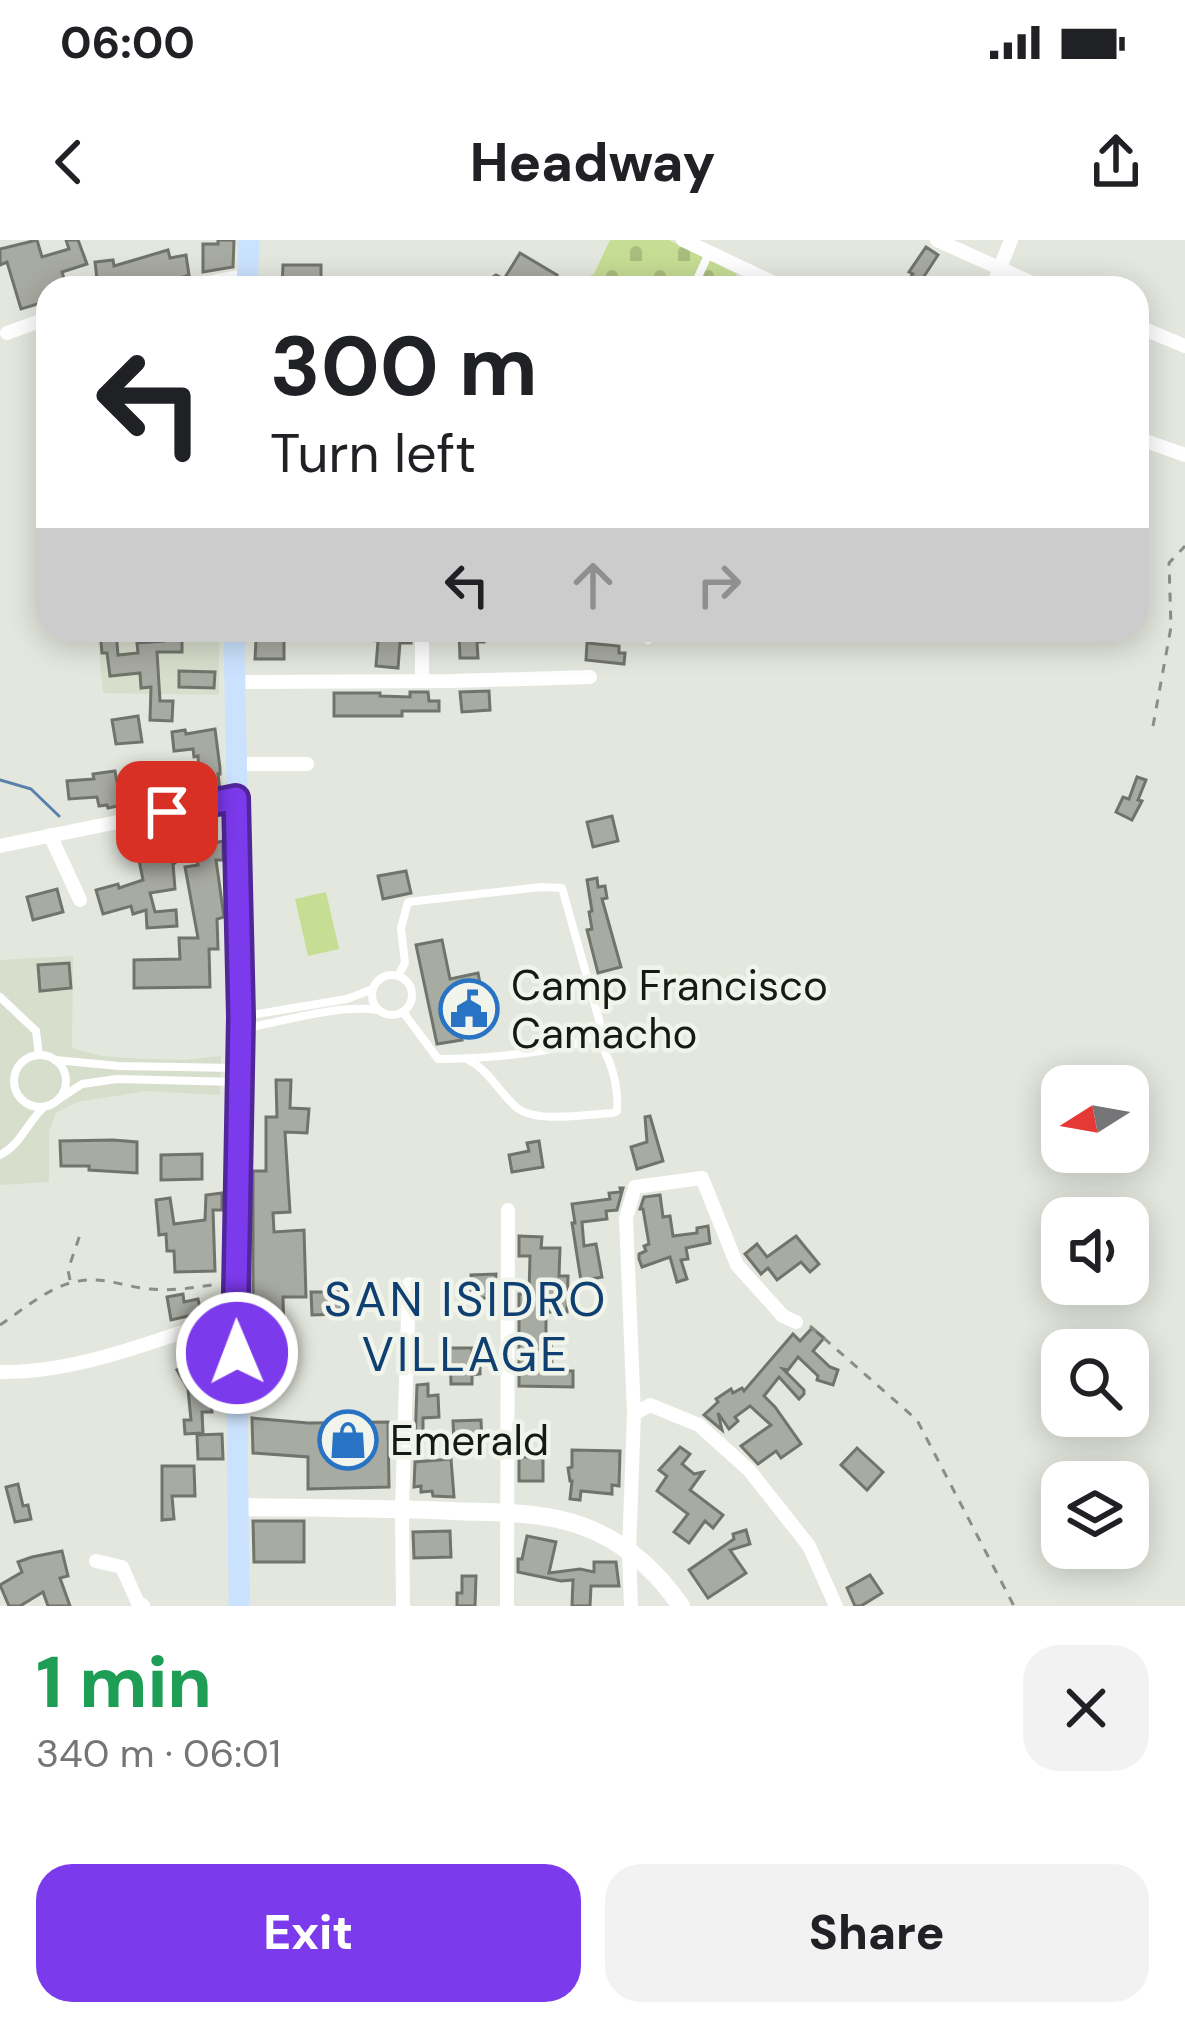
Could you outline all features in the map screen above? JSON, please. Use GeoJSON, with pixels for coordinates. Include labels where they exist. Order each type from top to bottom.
{"type":"FeatureCollection","features":[{"type":"Feature","properties":{"kind":"main road"},"geometry":{"type":"LineString","coordinates":[[247,276],[249,240]]}},
{"type":"Feature","properties":{"kind":"main road"},"geometry":{"type":"LineString","coordinates":[[233,642],[240,1023],[239,1606]]}},
{"type":"Feature","properties":{"kind":"street"},"geometry":{"type":"LineString","coordinates":[[683,240],[759,276]]}},
{"type":"Feature","properties":{"kind":"street"},"geometry":{"type":"LineString","coordinates":[[938,240],[1013,276]]}},
{"type":"Feature","properties":{"kind":"street"},"geometry":{"type":"LineString","coordinates":[[996,276],[1011,240]]}},
{"type":"Feature","properties":{"kind":"street"},"geometry":{"type":"LineString","coordinates":[[7,333],[36,322]]}},
{"type":"Feature","properties":{"kind":"street"},"geometry":{"type":"LineString","coordinates":[[1149,331],[1185,346]]}},
{"type":"Feature","properties":{"kind":"street"},"geometry":{"type":"LineString","coordinates":[[1149,442],[1185,455]]}},
{"type":"Feature","properties":{"kind":"street"},"geometry":{"type":"LineString","coordinates":[[422,642],[422,681]]}},
{"type":"Feature","properties":{"kind":"street"},"geometry":{"type":"LineString","coordinates":[[233,682],[590,677]]}},
{"type":"Feature","properties":{"kind":"street"},"geometry":{"type":"LineString","coordinates":[[235,764],[308,764]]}},
{"type":"Feature","properties":{"kind":"street"},"geometry":{"type":"LineString","coordinates":[[0,846],[236,798]]}},
{"type":"Feature","properties":{"kind":"street"},"geometry":{"type":"LineString","coordinates":[[50,835],[80,900]]}},
{"type":"Feature","properties":{"kind":"street"},"geometry":{"type":"LineString","coordinates":[[632,1606],[634,1414],[626,1218],[635,1187],[702,1178],[737,1265],[783,1316],[796,1322]]}},
{"type":"Feature","properties":{"kind":"street"},"geometry":{"type":"LineString","coordinates":[[507,1606],[508,1210]]}},
{"type":"Feature","properties":{"kind":"street"},"geometry":{"type":"LineString","coordinates":[[403,1606],[409,1285]]}},
{"type":"Feature","properties":{"kind":"street"},"geometry":{"type":"LineString","coordinates":[[0,1372],[73,1364],[236,1314]]}},
{"type":"Feature","properties":{"kind":"street"},"geometry":{"type":"LineString","coordinates":[[634,1414],[650,1405],[699,1426],[748,1470],[809,1546],[836,1606]]}},
{"type":"Feature","properties":{"kind":"street"},"geometry":{"type":"LineString","coordinates":[[240,1508],[402,1509],[562,1520],[588,1528],[629,1551],[652,1568],[681,1606]]}},
{"type":"Feature","properties":{"kind":"street"},"geometry":{"type":"LineString","coordinates":[[96,1561],[122,1568],[136,1601],[143,1606]]}},
{"type":"Feature","properties":{"kind":"lane"},"geometry":{"type":"LineString","coordinates":[[698,276],[710,253]]}},
{"type":"Feature","properties":{"kind":"lane"},"geometry":{"type":"LineString","coordinates":[[398,976],[405,963],[401,928],[409,902],[562,888],[599,1023],[595,1037],[575,1046],[438,1059],[403,1012]]}},
{"type":"Feature","properties":{"kind":"lane"},"geometry":{"type":"LineString","coordinates":[[398,976],[406,981],[412,997],[403,1012],[386,1015],[373,1003],[373,989],[380,978],[398,976]]}},
{"type":"Feature","properties":{"kind":"lane"},"geometry":{"type":"LineString","coordinates":[[240,1023],[373,989]]}},
{"type":"Feature","properties":{"kind":"lane"},"geometry":{"type":"LineString","coordinates":[[0,997],[36,1031],[39,1055]]}},
{"type":"Feature","properties":{"kind":"lane"},"geometry":{"type":"LineString","coordinates":[[240,1023],[378,1010]]}},
{"type":"Feature","properties":{"kind":"lane"},"geometry":{"type":"LineString","coordinates":[[465,1059],[477,1064],[531,1116],[613,1114],[618,1104],[612,1070],[595,1037]]}},
{"type":"Feature","properties":{"kind":"lane"},"geometry":{"type":"LineString","coordinates":[[44,1107],[21,1099],[14,1084],[17,1067],[39,1055],[239,1075]]}},
{"type":"Feature","properties":{"kind":"lane"},"geometry":{"type":"LineString","coordinates":[[55,1060],[66,1083],[59,1099]]}},
{"type":"Feature","properties":{"kind":"lane"},"geometry":{"type":"LineString","coordinates":[[0,1155],[13,1148],[44,1107],[82,1084],[117,1078],[239,1075]]}},
{"type":"Feature","properties":{"kind":"path"},"geometry":{"type":"LineString","coordinates":[[1154,726],[1171,627],[1169,563],[1185,546]]}},
{"type":"Feature","properties":{"kind":"path"},"geometry":{"type":"LineString","coordinates":[[71,1282],[68,1270],[82,1229]]}},
{"type":"Feature","properties":{"kind":"path"},"geometry":{"type":"LineString","coordinates":[[0,1325],[71,1282],[117,1281],[145,1289],[186,1290],[236,1280]]}},
{"type":"Feature","properties":{"kind":"path"},"geometry":{"type":"LineString","coordinates":[[796,1322],[815,1328],[917,1420],[1014,1606]]}},
{"type":"Feature","properties":{"kind":"shaded area"},"geometry":{"type":"Polygon","coordinates":[[[98,642],[219,642],[219,695],[103,693],[98,642]]]}},
{"type":"Feature","properties":{"kind":"shaded area"},"geometry":{"type":"Polygon","coordinates":[[[73,956],[72,1048],[143,1059],[221,1056],[220,1095],[146,1091],[77,1102],[56,1113],[49,1131],[49,1182],[0,1185],[0,960],[73,956]]]}},
{"type":"Feature","properties":{"kind":"green space"},"geometry":{"type":"Polygon","coordinates":[[[610,240],[669,240],[737,274],[589,276],[610,240]]]}},
{"type":"Feature","properties":{"kind":"green space"},"geometry":{"type":"Polygon","coordinates":[[[326,892],[339,949],[308,956],[295,899],[326,892]]]}},
{"type":"Feature","properties":{"kind":"building"},"geometry":{"type":"Polygon","coordinates":[[[37,240],[42,257],[69,249],[66,240],[78,240],[87,264],[62,272],[63,276],[36,276],[36,305],[21,309],[7,262],[0,265],[0,249],[37,240]]]}},
{"type":"Feature","properties":{"kind":"building"},"geometry":{"type":"Polygon","coordinates":[[[218,240],[234,240],[233,267],[203,272],[203,244],[218,244],[218,240]]]}},
{"type":"Feature","properties":{"kind":"building"},"geometry":{"type":"Polygon","coordinates":[[[926,247],[938,255],[924,276],[909,272],[926,247]]]}},
{"type":"Feature","properties":{"kind":"building"},"geometry":{"type":"Polygon","coordinates":[[[168,250],[170,258],[186,255],[189,275],[97,276],[95,262],[113,260],[114,266],[168,250]]]}},
{"type":"Feature","properties":{"kind":"building"},"geometry":{"type":"Polygon","coordinates":[[[520,253],[557,275],[556,276],[506,276],[520,253]]]}},
{"type":"Feature","properties":{"kind":"building"},"geometry":{"type":"Polygon","coordinates":[[[283,265],[321,265],[321,276],[283,276],[283,265]]]}},
{"type":"Feature","properties":{"kind":"building"},"geometry":{"type":"Polygon","coordinates":[[[101,642],[117,642],[118,655],[138,653],[137,643],[182,642],[182,652],[157,652],[160,701],[173,701],[172,721],[150,720],[151,687],[141,688],[140,673],[110,676],[107,653],[102,653],[101,642]]]}},
{"type":"Feature","properties":{"kind":"building"},"geometry":{"type":"Polygon","coordinates":[[[256,642],[284,642],[284,659],[255,659],[256,642]]]}},
{"type":"Feature","properties":{"kind":"building"},"geometry":{"type":"Polygon","coordinates":[[[378,642],[411,642],[400,643],[398,668],[376,666],[378,642]]]}},
{"type":"Feature","properties":{"kind":"building"},"geometry":{"type":"Polygon","coordinates":[[[459,642],[477,642],[478,658],[460,658],[459,642]]]}},
{"type":"Feature","properties":{"kind":"building"},"geometry":{"type":"Polygon","coordinates":[[[587,643],[619,646],[619,653],[625,653],[624,664],[586,660],[587,643]]]}},
{"type":"Feature","properties":{"kind":"building"},"geometry":{"type":"Polygon","coordinates":[[[179,671],[215,672],[214,688],[179,687],[179,671]]]}},
{"type":"Feature","properties":{"kind":"building"},"geometry":{"type":"Polygon","coordinates":[[[489,691],[490,710],[462,712],[460,692],[489,691]]]}},
{"type":"Feature","properties":{"kind":"building"},"geometry":{"type":"Polygon","coordinates":[[[410,692],[428,692],[429,701],[439,701],[439,711],[334,716],[334,693],[410,697],[410,692]]]}},
{"type":"Feature","properties":{"kind":"building"},"geometry":{"type":"Polygon","coordinates":[[[138,716],[142,742],[116,744],[112,720],[138,716]]]}},
{"type":"Feature","properties":{"kind":"building"},"geometry":{"type":"Polygon","coordinates":[[[215,729],[220,790],[181,798],[177,785],[199,782],[198,756],[194,757],[193,749],[174,751],[172,732],[215,729]]]}},
{"type":"Feature","properties":{"kind":"building"},"geometry":{"type":"Polygon","coordinates":[[[115,771],[117,782],[143,778],[146,800],[108,808],[99,806],[97,797],[69,799],[67,781],[115,771]]]}},
{"type":"Feature","properties":{"kind":"building"},"geometry":{"type":"Polygon","coordinates":[[[1137,777],[1146,780],[1132,820],[1116,812],[1123,797],[1129,799],[1137,777]]]}},
{"type":"Feature","properties":{"kind":"building"},"geometry":{"type":"Polygon","coordinates":[[[612,816],[618,841],[593,847],[587,822],[612,816]]]}},
{"type":"Feature","properties":{"kind":"building"},"geometry":{"type":"Polygon","coordinates":[[[150,827],[155,852],[174,850],[175,863],[175,889],[150,893],[155,912],[176,910],[177,926],[147,928],[146,910],[133,914],[131,906],[103,914],[96,890],[143,880],[133,830],[150,827]]]}},
{"type":"Feature","properties":{"kind":"building"},"geometry":{"type":"Polygon","coordinates":[[[223,841],[223,860],[216,860],[224,917],[217,919],[218,949],[209,949],[210,987],[134,988],[134,960],[180,959],[179,938],[198,938],[185,867],[198,865],[193,848],[223,841]]]}},
{"type":"Feature","properties":{"kind":"building"},"geometry":{"type":"Polygon","coordinates":[[[406,871],[411,893],[383,899],[378,876],[406,871]]]}},
{"type":"Feature","properties":{"kind":"building"},"geometry":{"type":"Polygon","coordinates":[[[597,878],[598,887],[605,886],[607,898],[602,899],[621,967],[598,973],[587,930],[592,929],[592,911],[587,880],[597,878]]]}},
{"type":"Feature","properties":{"kind":"building"},"geometry":{"type":"Polygon","coordinates":[[[57,889],[63,912],[33,920],[27,897],[57,889]]]}},
{"type":"Feature","properties":{"kind":"building"},"geometry":{"type":"Polygon","coordinates":[[[442,940],[450,979],[478,973],[485,1009],[457,1014],[462,1040],[437,1044],[416,945],[442,940]]]}},
{"type":"Feature","properties":{"kind":"building"},"geometry":{"type":"Polygon","coordinates":[[[69,963],[71,988],[40,991],[38,965],[69,963]]]}},
{"type":"Feature","properties":{"kind":"building"},"geometry":{"type":"Polygon","coordinates":[[[276,1080],[291,1080],[290,1108],[309,1109],[307,1133],[285,1132],[290,1212],[273,1213],[274,1232],[304,1230],[306,1297],[283,1297],[284,1335],[253,1335],[253,1171],[266,1171],[266,1117],[277,1117],[276,1080]]]}},
{"type":"Feature","properties":{"kind":"building"},"geometry":{"type":"Polygon","coordinates":[[[650,1116],[663,1161],[637,1169],[631,1147],[647,1142],[645,1117],[650,1116]]]}},
{"type":"Feature","properties":{"kind":"building"},"geometry":{"type":"Polygon","coordinates":[[[60,1141],[137,1142],[137,1173],[61,1166],[60,1141]]]}},
{"type":"Feature","properties":{"kind":"building"},"geometry":{"type":"Polygon","coordinates":[[[539,1141],[543,1167],[512,1172],[509,1155],[529,1151],[527,1143],[539,1141]]]}},
{"type":"Feature","properties":{"kind":"building"},"geometry":{"type":"Polygon","coordinates":[[[202,1154],[202,1179],[161,1180],[161,1155],[202,1154]]]}},
{"type":"Feature","properties":{"kind":"building"},"geometry":{"type":"Polygon","coordinates":[[[623,1188],[617,1210],[606,1211],[607,1219],[582,1222],[584,1246],[596,1244],[602,1277],[581,1281],[572,1204],[610,1199],[609,1193],[621,1192],[623,1188]]]}},
{"type":"Feature","properties":{"kind":"building"},"geometry":{"type":"Polygon","coordinates":[[[222,1193],[222,1210],[213,1210],[215,1271],[175,1272],[174,1251],[167,1251],[166,1234],[159,1235],[156,1200],[170,1198],[174,1224],[205,1220],[206,1195],[222,1193]]]}},
{"type":"Feature","properties":{"kind":"building"},"geometry":{"type":"Polygon","coordinates":[[[660,1195],[663,1217],[670,1216],[673,1236],[697,1233],[697,1228],[708,1226],[710,1243],[686,1248],[688,1259],[681,1260],[687,1279],[677,1282],[670,1257],[642,1267],[639,1259],[649,1244],[640,1209],[644,1197],[660,1195]]]}},
{"type":"Feature","properties":{"kind":"building"},"geometry":{"type":"Polygon","coordinates":[[[519,1236],[542,1237],[541,1248],[560,1248],[559,1276],[568,1276],[567,1312],[546,1312],[546,1335],[551,1335],[552,1371],[573,1371],[573,1387],[519,1386],[519,1294],[529,1294],[530,1256],[519,1256],[519,1236]]]}},
{"type":"Feature","properties":{"kind":"building"},"geometry":{"type":"Polygon","coordinates":[[[796,1236],[819,1264],[810,1272],[801,1262],[777,1280],[768,1268],[761,1274],[745,1254],[757,1244],[767,1257],[796,1236]]]}},
{"type":"Feature","properties":{"kind":"building"},"geometry":{"type":"Polygon","coordinates":[[[496,1274],[494,1298],[471,1298],[471,1275],[496,1274]]]}},
{"type":"Feature","properties":{"kind":"building"},"geometry":{"type":"Polygon","coordinates":[[[311,1292],[341,1292],[341,1314],[312,1315],[311,1292]]]}},
{"type":"Feature","properties":{"kind":"building"},"geometry":{"type":"Polygon","coordinates":[[[183,1294],[184,1302],[198,1299],[201,1313],[171,1320],[167,1297],[183,1294]]]}},
{"type":"Feature","properties":{"kind":"building"},"geometry":{"type":"Polygon","coordinates":[[[812,1328],[824,1338],[813,1351],[838,1370],[833,1385],[817,1380],[798,1357],[788,1370],[783,1369],[804,1394],[799,1399],[779,1377],[764,1396],[801,1444],[781,1458],[776,1451],[758,1464],[741,1446],[771,1425],[750,1406],[735,1417],[738,1421],[729,1429],[718,1413],[722,1430],[704,1415],[731,1389],[733,1393],[744,1391],[793,1334],[800,1341],[812,1328]]]}},
{"type":"Feature","properties":{"kind":"building"},"geometry":{"type":"Polygon","coordinates":[[[219,1343],[222,1387],[210,1389],[212,1412],[202,1412],[203,1433],[185,1434],[184,1420],[191,1420],[188,1389],[177,1370],[207,1361],[205,1344],[219,1343]]]}},
{"type":"Feature","properties":{"kind":"building"},"geometry":{"type":"Polygon","coordinates":[[[450,1348],[472,1348],[472,1358],[480,1358],[480,1374],[472,1375],[472,1384],[451,1384],[450,1348]]]}},
{"type":"Feature","properties":{"kind":"building"},"geometry":{"type":"Polygon","coordinates":[[[428,1384],[428,1396],[438,1395],[439,1417],[423,1418],[423,1443],[415,1443],[417,1385],[428,1384]]]}},
{"type":"Feature","properties":{"kind":"building","name":"Emerald"},"geometry":{"type":"Polygon","coordinates":[[[252,1418],[388,1422],[389,1487],[308,1489],[308,1457],[253,1453],[252,1418]]]}},
{"type":"Feature","properties":{"kind":"building"},"geometry":{"type":"Polygon","coordinates":[[[481,1420],[482,1444],[454,1443],[453,1421],[481,1420]]]}},
{"type":"Feature","properties":{"kind":"building"},"geometry":{"type":"Polygon","coordinates":[[[222,1434],[223,1459],[198,1459],[197,1435],[222,1434]]]}},
{"type":"Feature","properties":{"kind":"building"},"geometry":{"type":"Polygon","coordinates":[[[680,1447],[690,1454],[682,1464],[694,1474],[703,1472],[690,1490],[723,1515],[713,1528],[705,1521],[689,1543],[674,1532],[688,1514],[657,1491],[667,1476],[659,1470],[680,1447]]]}},
{"type":"Feature","properties":{"kind":"building"},"geometry":{"type":"Polygon","coordinates":[[[857,1448],[883,1472],[867,1490],[841,1465],[857,1448]]]}},
{"type":"Feature","properties":{"kind":"building"},"geometry":{"type":"Polygon","coordinates":[[[572,1450],[620,1451],[619,1486],[612,1485],[612,1494],[581,1491],[580,1500],[570,1499],[572,1450]]]}},
{"type":"Feature","properties":{"kind":"building"},"geometry":{"type":"Polygon","coordinates":[[[519,1457],[543,1457],[543,1481],[519,1481],[519,1457]]]}},
{"type":"Feature","properties":{"kind":"building"},"geometry":{"type":"Polygon","coordinates":[[[451,1459],[454,1497],[433,1496],[432,1491],[414,1487],[415,1462],[451,1459]]]}},
{"type":"Feature","properties":{"kind":"building"},"geometry":{"type":"Polygon","coordinates":[[[162,1466],[194,1466],[195,1496],[172,1496],[174,1519],[162,1520],[162,1466]]]}},
{"type":"Feature","properties":{"kind":"building"},"geometry":{"type":"Polygon","coordinates":[[[18,1484],[31,1519],[15,1522],[6,1487],[18,1484]]]}},
{"type":"Feature","properties":{"kind":"building"},"geometry":{"type":"Polygon","coordinates":[[[253,1521],[304,1521],[304,1562],[254,1562],[253,1521]]]}},
{"type":"Feature","properties":{"kind":"building"},"geometry":{"type":"Polygon","coordinates":[[[746,1530],[750,1544],[730,1550],[746,1573],[708,1598],[689,1570],[734,1539],[733,1534],[746,1530]]]}},
{"type":"Feature","properties":{"kind":"building"},"geometry":{"type":"Polygon","coordinates":[[[450,1531],[451,1557],[414,1558],[413,1532],[450,1531]]]}},
{"type":"Feature","properties":{"kind":"building"},"geometry":{"type":"Polygon","coordinates":[[[527,1536],[556,1542],[549,1573],[594,1572],[594,1562],[616,1562],[619,1586],[591,1586],[590,1606],[572,1606],[573,1580],[518,1572],[527,1536]]]}},
{"type":"Feature","properties":{"kind":"building"},"geometry":{"type":"Polygon","coordinates":[[[62,1551],[68,1576],[60,1578],[70,1606],[48,1606],[43,1592],[20,1606],[9,1606],[0,1585],[22,1572],[18,1562],[62,1551]]]}},
{"type":"Feature","properties":{"kind":"building"},"geometry":{"type":"Polygon","coordinates":[[[870,1575],[882,1593],[855,1606],[847,1588],[870,1575]]]}},
{"type":"Feature","properties":{"kind":"building"},"geometry":{"type":"Polygon","coordinates":[[[462,1576],[476,1576],[475,1606],[457,1606],[462,1576]]]}},
{"type":"Feature","properties":{"kind":"waterway"},"geometry":{"type":"LineString","coordinates":[[0,780],[31,789],[59,816]]}},
{"type":"Feature","properties":{"kind":"place","name":"Camp Francisco Camacho"},"geometry":{"type":"Point","coordinates":[469,1009]}},
{"type":"Feature","properties":{"kind":"place","name":"Emerald"},"geometry":{"type":"Point","coordinates":[348,1440]}},
{"type":"Feature","properties":{"kind":"district","name":"SAN ISIDRO VILLAGE"},"geometry":{"type":"Point","coordinates":[466,1326]}},
{"type":"Feature","properties":{"kind":"route"},"geometry":{"type":"LineString","coordinates":[[167,812],[236,798],[241,1017],[237,1353]]}}]}
